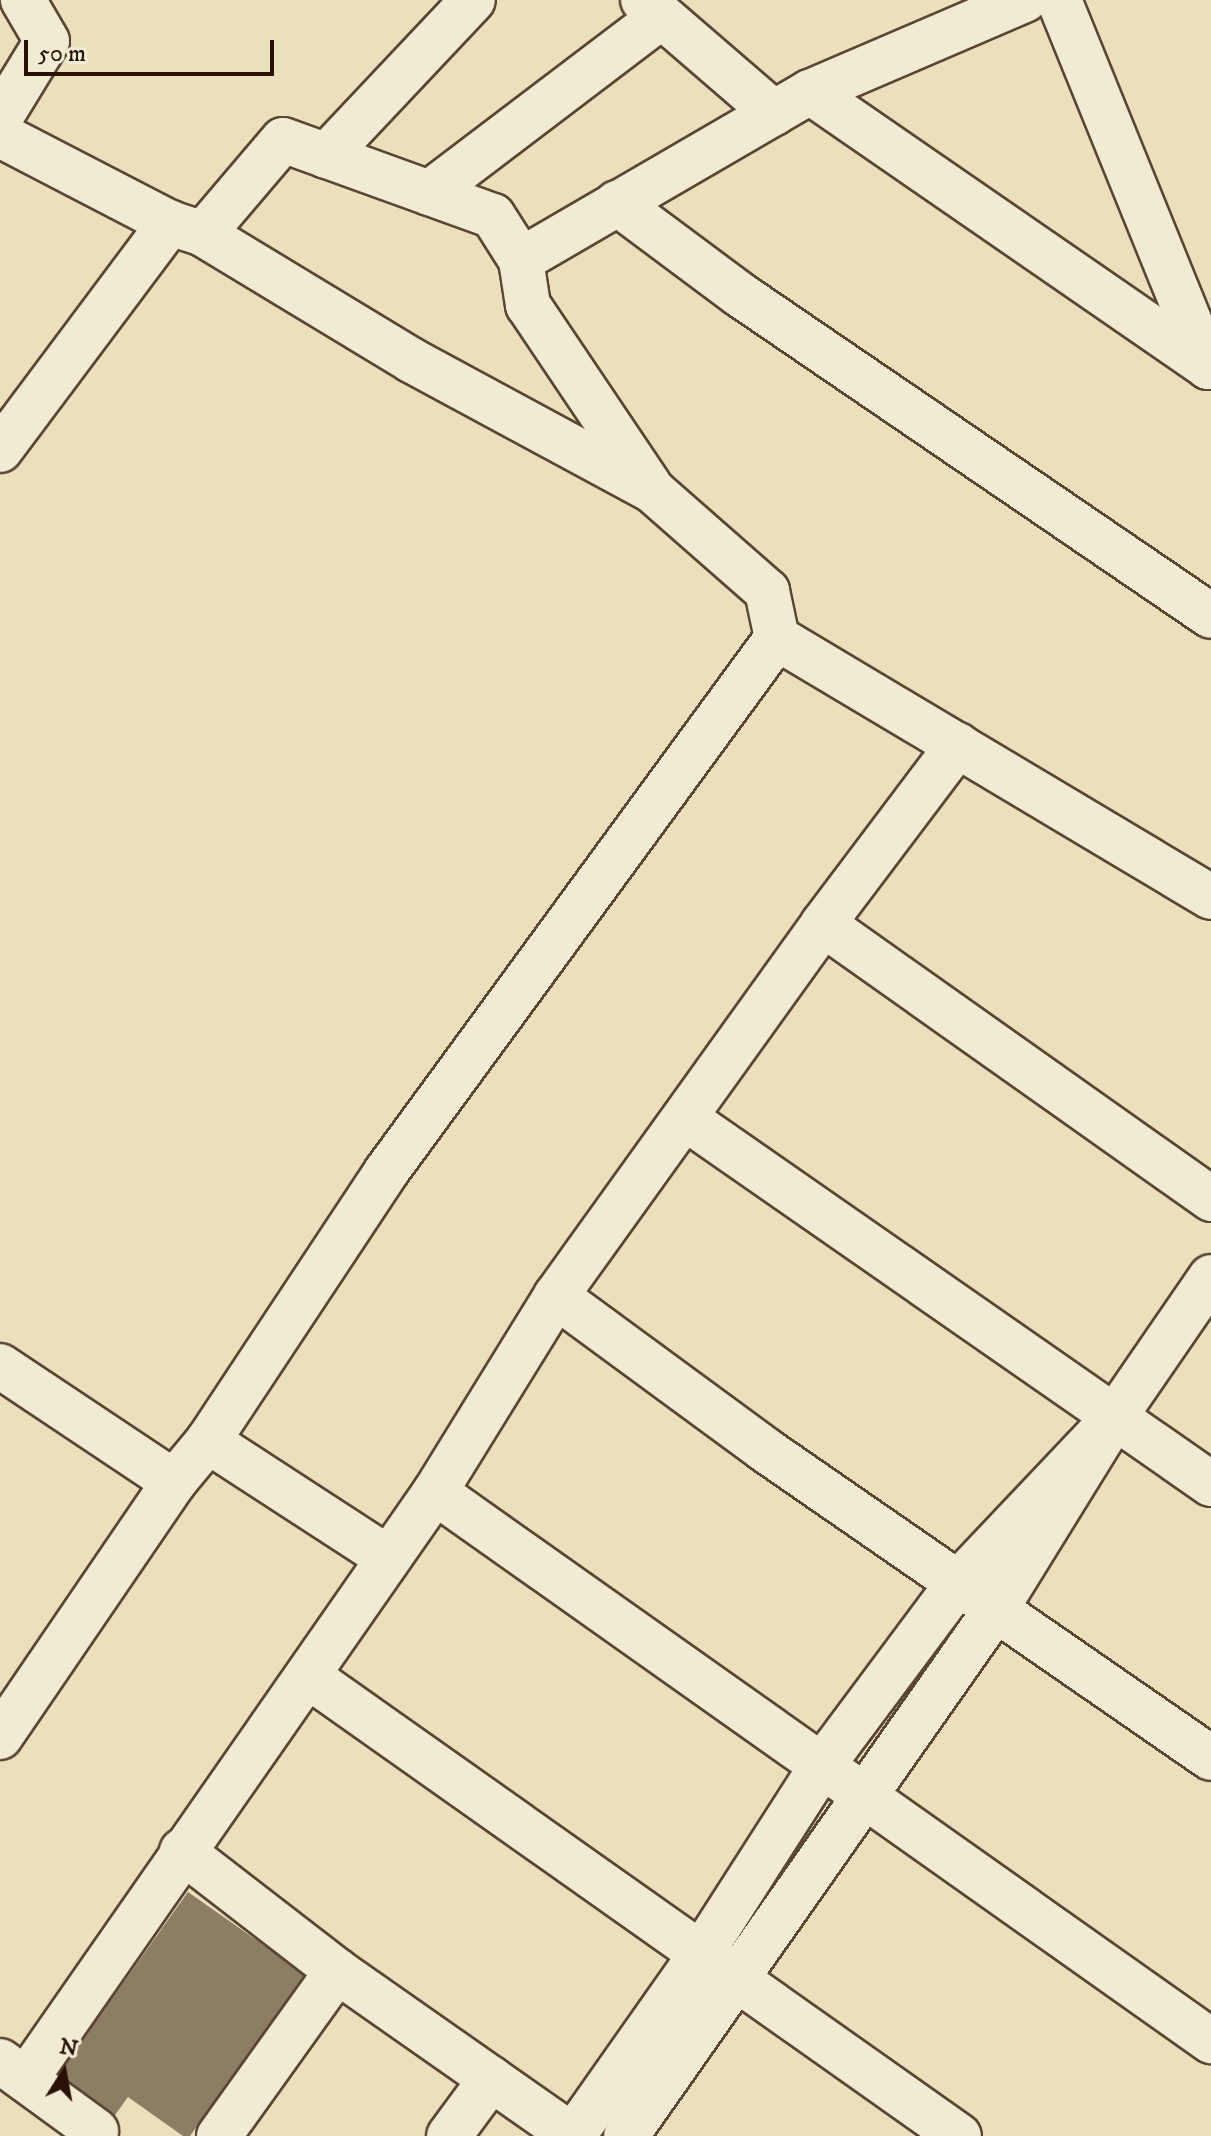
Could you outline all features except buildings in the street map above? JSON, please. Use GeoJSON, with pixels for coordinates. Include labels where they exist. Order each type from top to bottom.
{"type":"FeatureCollection","features":[{"type":"Feature","properties":{"kind":"street"},"geometry":{"type":"LineString","coordinates":[[0,118],[47,41],[23,0]]}},
{"type":"Feature","properties":{"kind":"street"},"geometry":{"type":"LineString","coordinates":[[326,156],[473,0]]}},
{"type":"Feature","properties":{"kind":"street"},"geometry":{"type":"LineString","coordinates":[[521,260],[792,102],[1025,0]]}},
{"type":"Feature","properties":{"kind":"street"},"geometry":{"type":"LineString","coordinates":[[1059,0],[1210,365]]}},
{"type":"Feature","properties":{"kind":"street"},"geometry":{"type":"LineString","coordinates":[[429,193],[652,9],[792,102],[1210,365]]}},
{"type":"Feature","properties":{"kind":"street"},"geometry":{"type":"LineString","coordinates":[[0,135],[187,228],[411,360],[653,491],[767,591],[777,638],[1211,897]]}},
{"type":"Feature","properties":{"kind":"street"},"geometry":{"type":"LineString","coordinates":[[0,450],[187,228],[283,140],[493,216],[521,260],[528,305],[653,491]]}},
{"type":"Feature","properties":{"kind":"street"},"geometry":{"type":"LineString","coordinates":[[617,203],[739,294],[1211,616]]}},
{"type":"Feature","properties":{"kind":"street"},"geometry":{"type":"LineString","coordinates":[[0,1737],[174,1482],[208,1441],[386,1172],[777,638]]}},
{"type":"Feature","properties":{"kind":"street"},"geometry":{"type":"LineString","coordinates":[[96,2131],[13,2070],[182,1851],[308,1676],[435,1492],[556,1296],[823,924],[958,745]]}},
{"type":"Feature","properties":{"kind":"street"},"geometry":{"type":"LineString","coordinates":[[823,924],[1211,1199]]}},
{"type":"Feature","properties":{"kind":"street"},"geometry":{"type":"LineString","coordinates":[[685,1118],[1211,1484]]}},
{"type":"Feature","properties":{"kind":"street"},"geometry":{"type":"LineString","coordinates":[[182,1851],[337,1971],[573,2136],[864,1797],[996,1609],[1114,1418],[1211,1277]]}},
{"type":"Feature","properties":{"kind":"street"},"geometry":{"type":"LineString","coordinates":[[556,1296],[764,1449],[1211,1758]]}},
{"type":"Feature","properties":{"kind":"street"},"geometry":{"type":"LineString","coordinates":[[1,1370],[174,1482]]}},
{"type":"Feature","properties":{"kind":"street"},"geometry":{"type":"LineString","coordinates":[[626,2136],[821,1767],[959,1582],[1114,1418]]}},
{"type":"Feature","properties":{"kind":"street"},"geometry":{"type":"LineString","coordinates":[[208,1441],[388,1558]]}},
{"type":"Feature","properties":{"kind":"street"},"geometry":{"type":"LineString","coordinates":[[435,1492],[1211,2041]]}},
{"type":"Feature","properties":{"kind":"street"},"geometry":{"type":"LineString","coordinates":[[308,1676],[959,2136]]}},
{"type":"Feature","properties":{"kind":"street"},"geometry":{"type":"LineString","coordinates":[[219,2136],[337,1971]]}},
{"type":"Feature","properties":{"kind":"street"},"geometry":{"type":"LineString","coordinates":[[449,2136],[491,2079]]}}]}
